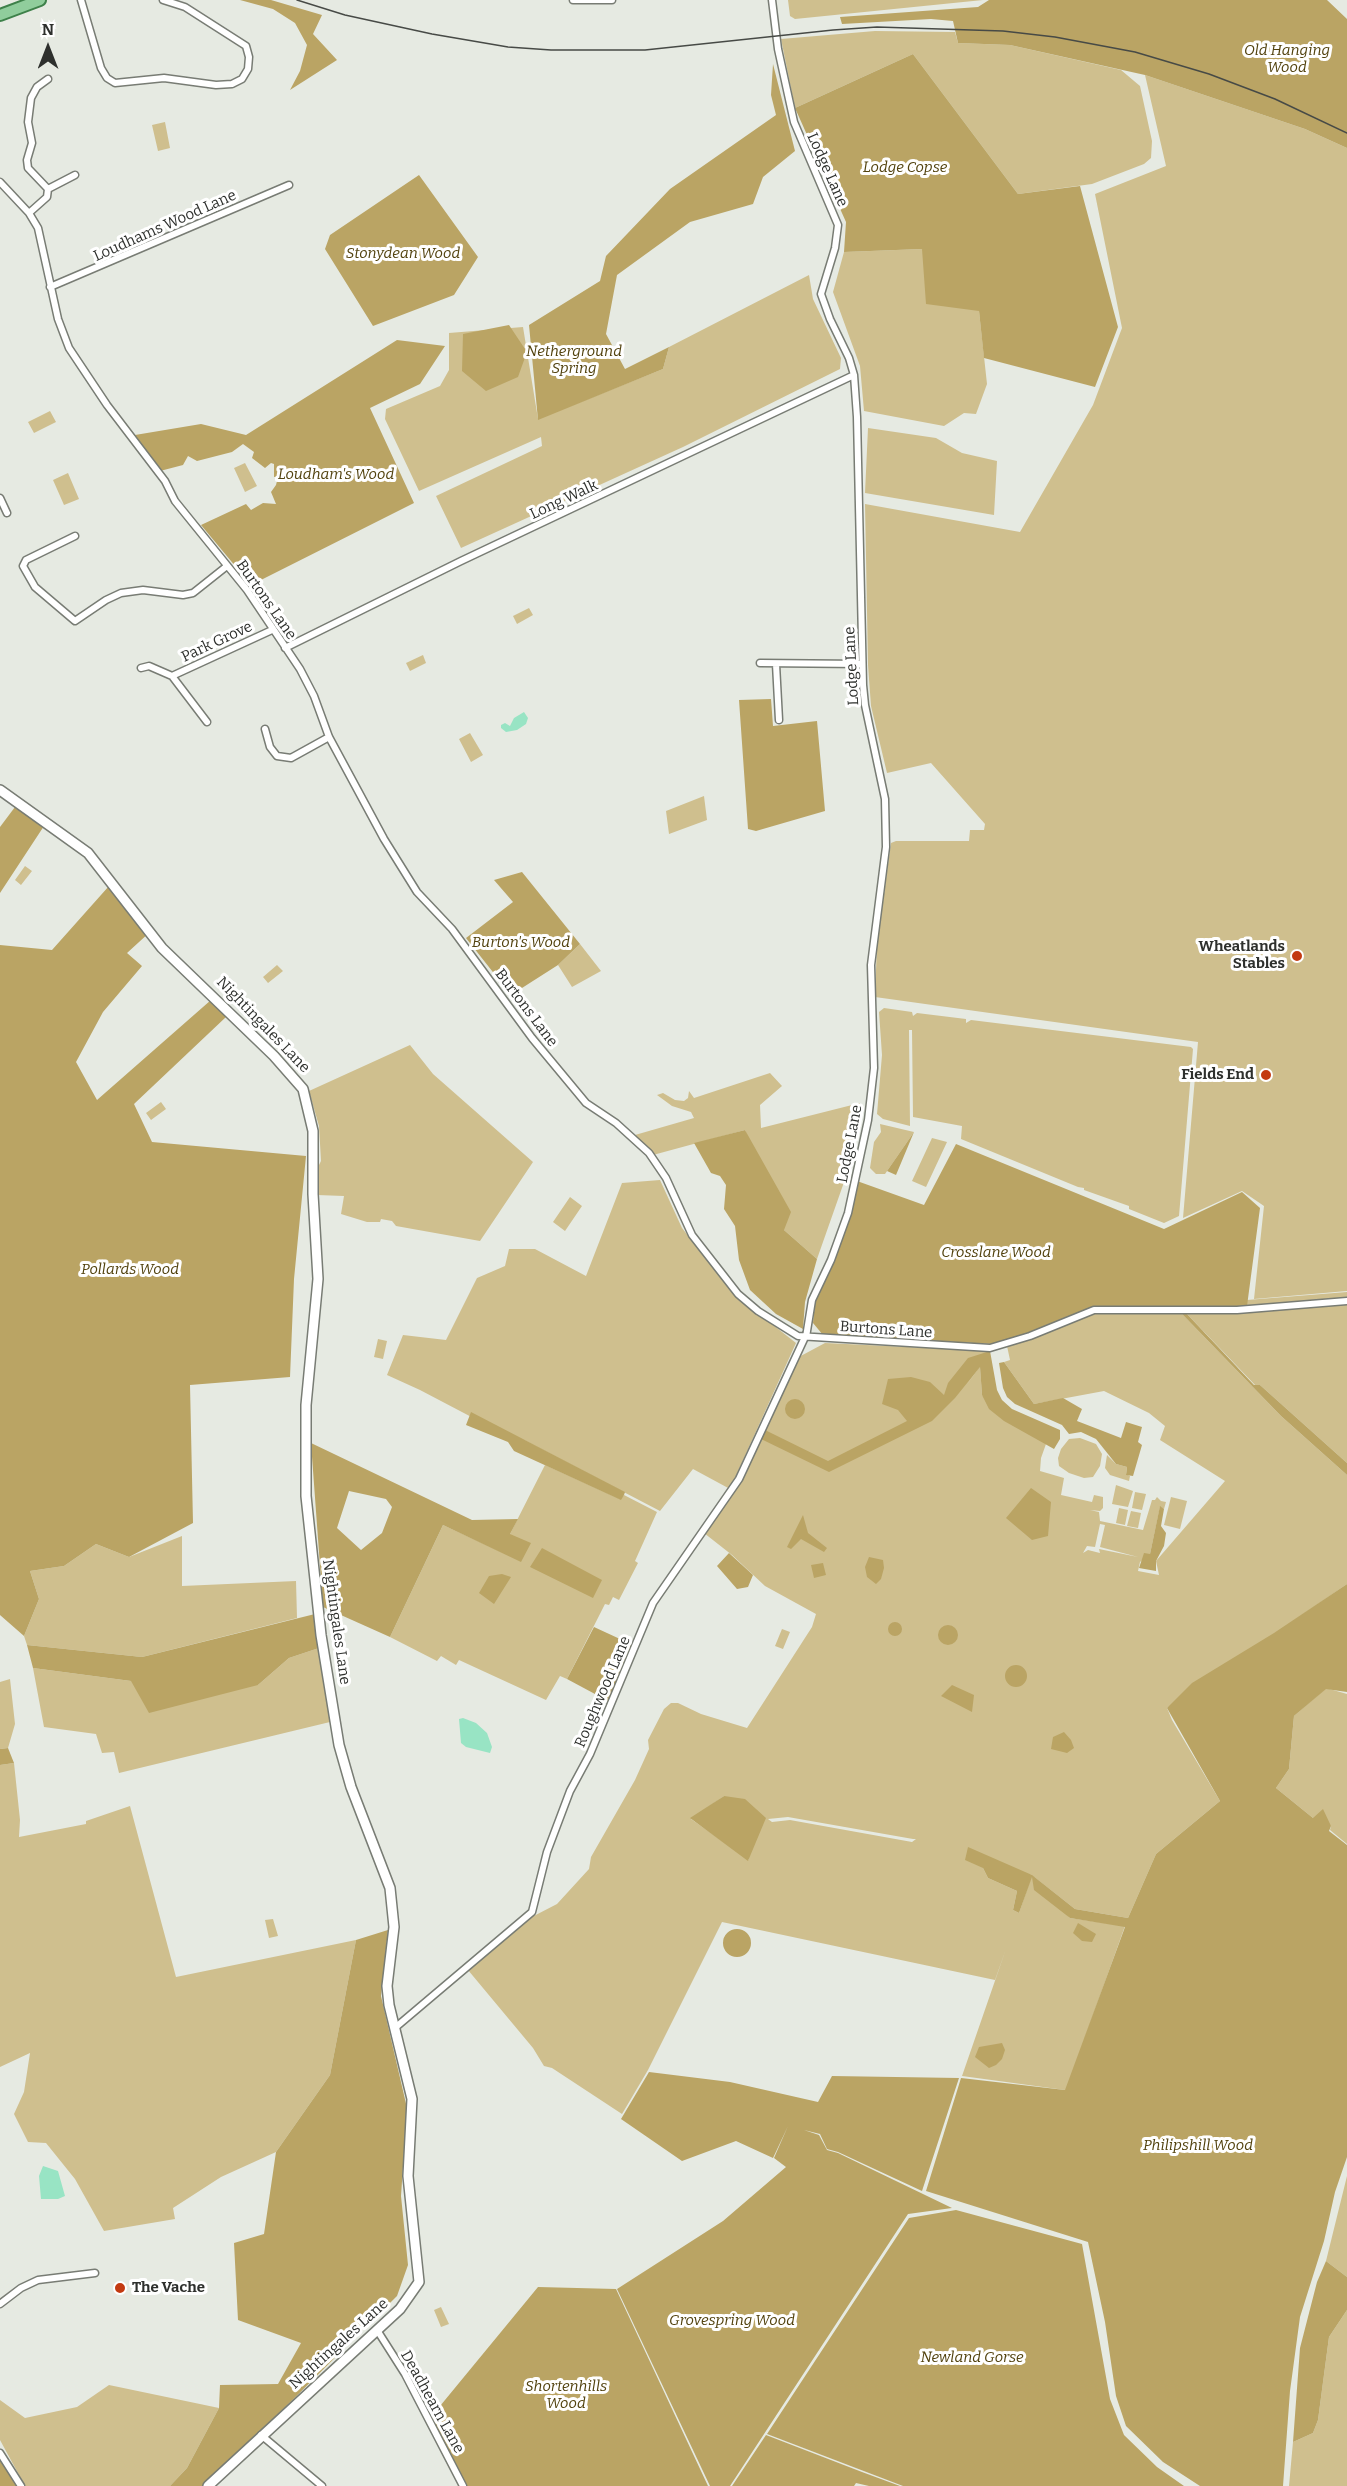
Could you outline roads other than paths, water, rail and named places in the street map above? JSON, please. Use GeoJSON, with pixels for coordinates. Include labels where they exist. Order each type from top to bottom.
{"type":"FeatureCollection","features":[{"type":"Feature","properties":{"kind":"main road"},"geometry":{"type":"LineString","coordinates":[[0,15],[40,0]]}},
{"type":"Feature","properties":{"kind":"main road","name":"Nightingales Lane"},"geometry":{"type":"LineString","coordinates":[[0,789],[88,853],[162,948],[274,1056],[303,1089],[309,1103],[313,1131],[313,1194],[318,1280],[306,1406],[306,1496],[321,1635],[339,1745],[351,1787],[390,1888],[394,1927],[387,1986],[389,2005],[412,2099],[408,2176],[419,2282],[400,2309],[208,2486]]}},
{"type":"Feature","properties":{"kind":"street"},"geometry":{"type":"LineString","coordinates":[[81,0],[101,68],[107,78],[115,83],[164,78],[216,85],[232,84],[242,80],[248,69],[249,57],[246,46],[185,7],[164,0]]}},
{"type":"Feature","properties":{"kind":"street"},"geometry":{"type":"LineString","coordinates":[[573,0],[612,0]]}},
{"type":"Feature","properties":{"kind":"street","name":"Lodge Lane"},"geometry":{"type":"LineString","coordinates":[[771,0],[778,49],[794,122],[838,225],[836,248],[821,294],[854,375],[857,417],[862,664],[865,705],[885,799],[886,848],[871,965],[874,1068],[865,1138],[848,1213],[831,1260],[812,1300],[805,1337]]}},
{"type":"Feature","properties":{"kind":"street"},"geometry":{"type":"LineString","coordinates":[[48,79],[37,87],[31,98],[28,122],[33,143],[27,160],[28,168],[48,189]]}},
{"type":"Feature","properties":{"kind":"street"},"geometry":{"type":"LineString","coordinates":[[29,213],[47,197],[48,189],[75,175]]}},
{"type":"Feature","properties":{"kind":"street","name":"Burtons Lane"},"geometry":{"type":"LineString","coordinates":[[0,182],[29,213],[38,228],[43,242],[58,319],[69,348],[82,370],[160,474],[175,501],[228,566],[285,648],[314,696],[329,736],[384,839],[417,892],[468,950],[532,1038],[586,1103],[616,1123],[649,1154],[666,1178],[692,1236],[738,1294],[758,1311],[789,1331],[805,1337],[990,1348],[1094,1310],[1237,1310],[1347,1301]]}},
{"type":"Feature","properties":{"kind":"street","name":"Loudhams Wood Lane"},"geometry":{"type":"LineString","coordinates":[[50,287],[289,185]]}},
{"type":"Feature","properties":{"kind":"street","name":"Long Walk"},"geometry":{"type":"LineString","coordinates":[[285,648],[461,561],[854,375]]}},
{"type":"Feature","properties":{"kind":"street"},"geometry":{"type":"LineString","coordinates":[[0,498],[7,513]]}},
{"type":"Feature","properties":{"kind":"street"},"geometry":{"type":"LineString","coordinates":[[75,536],[26,560],[23,566],[35,587],[75,625],[106,600],[121,593],[143,590],[183,595],[193,593],[228,566]]}},
{"type":"Feature","properties":{"kind":"street","name":"Park Grove"},"geometry":{"type":"LineString","coordinates":[[172,676],[272,630]]}},
{"type":"Feature","properties":{"kind":"street"},"geometry":{"type":"LineString","coordinates":[[760,663],[862,664]]}},
{"type":"Feature","properties":{"kind":"street"},"geometry":{"type":"LineString","coordinates":[[776,664],[779,720]]}},
{"type":"Feature","properties":{"kind":"street","name":"Park Grove"},"geometry":{"type":"LineString","coordinates":[[141,668],[149,666],[172,676],[207,722]]}},
{"type":"Feature","properties":{"kind":"street"},"geometry":{"type":"LineString","coordinates":[[265,729],[270,747],[277,756],[291,758],[329,736]]}},
{"type":"Feature","properties":{"kind":"street","name":"Roughwood Lane"},"geometry":{"type":"LineString","coordinates":[[396,2027],[532,1911],[547,1852],[570,1791],[590,1754],[653,1603],[739,1479],[805,1337]]}},
{"type":"Feature","properties":{"kind":"street"},"geometry":{"type":"LineString","coordinates":[[0,2304],[21,2288],[38,2280],[95,2273]]}},
{"type":"Feature","properties":{"kind":"street","name":"Deadhearn Lane"},"geometry":{"type":"LineString","coordinates":[[377,2330],[405,2374],[463,2486]]}},
{"type":"Feature","properties":{"kind":"street"},"geometry":{"type":"LineString","coordinates":[[261,2435],[322,2486]]}},
{"type":"Feature","properties":{"kind":"street"},"geometry":{"type":"LineString","coordinates":[[0,2453],[21,2486]]}},
{"type":"Feature","properties":{"kind":"railway"},"geometry":{"type":"LineString","coordinates":[[297,0],[345,15],[432,34],[508,47],[551,50],[645,50],[877,27],[1003,31],[1055,37],[1135,52],[1209,74],[1275,99],[1347,133]]}},
{"type":"Feature","properties":{"kind":"place","name":"Wheatlands Stables"},"geometry":{"type":"Point","coordinates":[1297,956]}},
{"type":"Feature","properties":{"kind":"place","name":"Fields End"},"geometry":{"type":"Point","coordinates":[1266,1075]}},
{"type":"Feature","properties":{"kind":"place","name":"The Vache"},"geometry":{"type":"Point","coordinates":[120,2288]}},
{"type":"Feature","properties":{"kind":"park label","name":"Old Hanging Wood"},"geometry":{"type":"Point","coordinates":[1287,60]}},
{"type":"Feature","properties":{"kind":"park label","name":"Lodge Copse"},"geometry":{"type":"Point","coordinates":[905,168]}},
{"type":"Feature","properties":{"kind":"park label","name":"Stonydean Wood"},"geometry":{"type":"Point","coordinates":[403,254]}},
{"type":"Feature","properties":{"kind":"park label","name":"Netherground Spring"},"geometry":{"type":"Point","coordinates":[574,360]}},
{"type":"Feature","properties":{"kind":"park label","name":"Loudham's Wood"},"geometry":{"type":"Point","coordinates":[336,475]}},
{"type":"Feature","properties":{"kind":"park label","name":"Burton's Wood"},"geometry":{"type":"Point","coordinates":[521,943]}},
{"type":"Feature","properties":{"kind":"park label","name":"Crosslane Wood"},"geometry":{"type":"Point","coordinates":[996,1253]}},
{"type":"Feature","properties":{"kind":"park label","name":"Pollards Wood"},"geometry":{"type":"Point","coordinates":[130,1270]}},
{"type":"Feature","properties":{"kind":"park label","name":"Philipshill Wood"},"geometry":{"type":"Point","coordinates":[1198,2146]}},
{"type":"Feature","properties":{"kind":"park label","name":"Grovespring Wood"},"geometry":{"type":"Point","coordinates":[732,2321]}},
{"type":"Feature","properties":{"kind":"park label","name":"Newland Gorse"},"geometry":{"type":"Point","coordinates":[972,2358]}},
{"type":"Feature","properties":{"kind":"park label","name":"Shortenhills Wood"},"geometry":{"type":"Point","coordinates":[566,2396]}}]}
